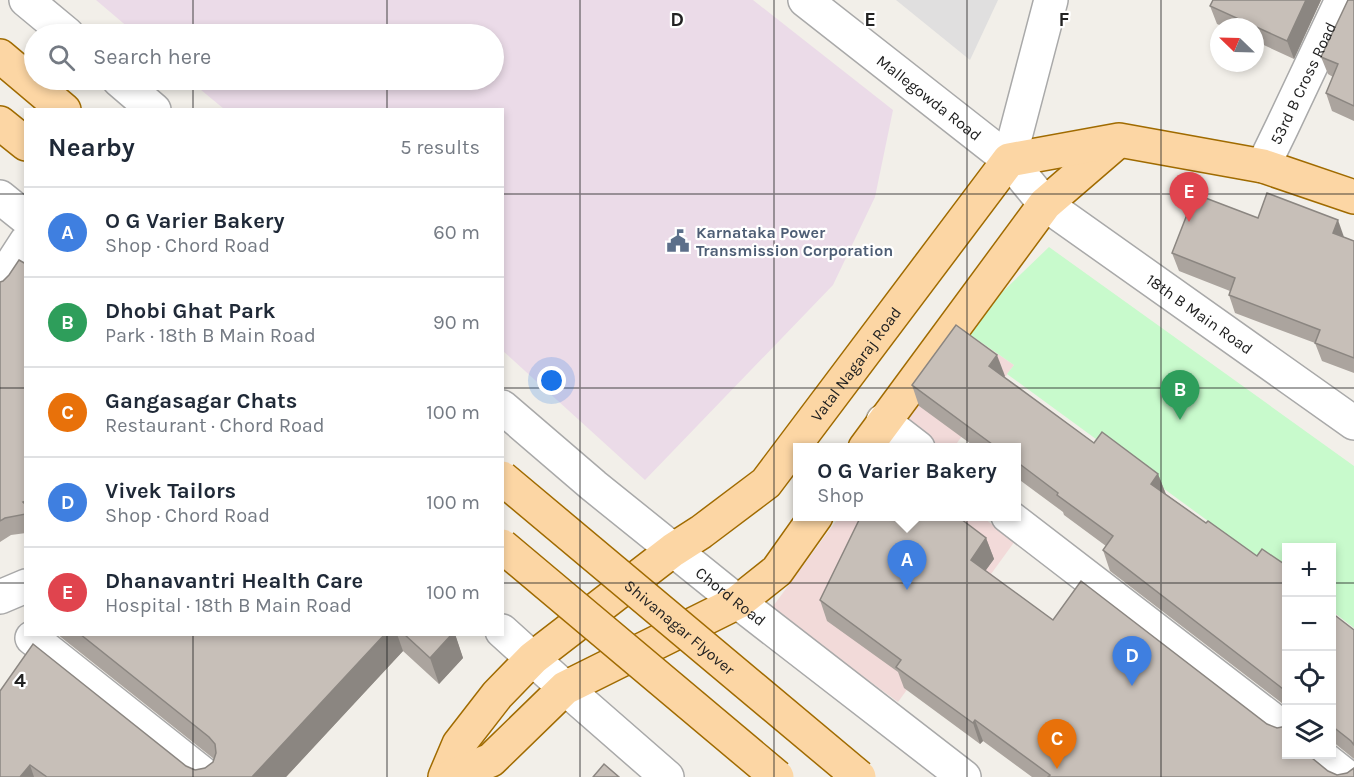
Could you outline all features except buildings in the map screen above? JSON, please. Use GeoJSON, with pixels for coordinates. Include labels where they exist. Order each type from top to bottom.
{"type":"FeatureCollection","features":[{"type":"Feature","properties":{"kind":"main road"},"geometry":{"type":"LineString","coordinates":[[0,56],[24,76]]}},
{"type":"Feature","properties":{"kind":"main road"},"geometry":{"type":"LineString","coordinates":[[40,90],[62,108]]}},
{"type":"Feature","properties":{"kind":"main road"},"geometry":{"type":"LineString","coordinates":[[0,123],[24,142]]}},
{"type":"Feature","properties":{"kind":"main road"},"geometry":{"type":"LineString","coordinates":[[1009,160],[1119,140],[1263,166],[1354,197]]}},
{"type":"Feature","properties":{"kind":"main road"},"geometry":{"type":"LineString","coordinates":[[868,443],[1045,204],[1119,140]]}},
{"type":"Feature","properties":{"kind":"main road","name":"Vatal Nagaraj Road"},"geometry":{"type":"LineString","coordinates":[[796,443],[1009,160]]}},
{"type":"Feature","properties":{"kind":"main road","name":"Vatal Nagaraj Road"},"geometry":{"type":"LineString","coordinates":[[445,777],[459,744],[497,695],[533,658],[673,550],[766,483],[793,447]]}},
{"type":"Feature","properties":{"kind":"main road","name":"Shivanagar Flyover"},"geometry":{"type":"LineString","coordinates":[[504,480],[859,777]]}},
{"type":"Feature","properties":{"kind":"main road"},"geometry":{"type":"LineString","coordinates":[[450,777],[491,760],[565,688],[738,602],[777,571],[812,521]]}},
{"type":"Feature","properties":{"kind":"main road"},"geometry":{"type":"LineString","coordinates":[[504,548],[777,777]]}},
{"type":"Feature","properties":{"kind":"street"},"geometry":{"type":"LineString","coordinates":[[26,0],[55,24]]}},
{"type":"Feature","properties":{"kind":"street","name":"Mallegowda Road"},"geometry":{"type":"LineString","coordinates":[[805,0],[1009,160],[1045,204]]}},
{"type":"Feature","properties":{"kind":"street"},"geometry":{"type":"LineString","coordinates":[[1009,160],[1051,0]]}},
{"type":"Feature","properties":{"kind":"street","name":"53rd B Cross Road"},"geometry":{"type":"LineString","coordinates":[[1263,166],[1342,0]]}},
{"type":"Feature","properties":{"kind":"street"},"geometry":{"type":"LineString","coordinates":[[131,90],[152,108]]}},
{"type":"Feature","properties":{"kind":"street"},"geometry":{"type":"LineString","coordinates":[[0,197],[24,216]]}},
{"type":"Feature","properties":{"kind":"street","name":"18th B Main Road"},"geometry":{"type":"LineString","coordinates":[[1045,204],[1354,423]]}},
{"type":"Feature","properties":{"kind":"street"},"geometry":{"type":"LineString","coordinates":[[0,282],[24,245]]}},
{"type":"Feature","properties":{"kind":"street","name":"Chord Road"},"geometry":{"type":"LineString","coordinates":[[504,409],[673,550],[964,777]]}},
{"type":"Feature","properties":{"kind":"street"},"geometry":{"type":"LineString","coordinates":[[883,421],[913,443]]}},
{"type":"Feature","properties":{"kind":"street"},"geometry":{"type":"LineString","coordinates":[[1015,521],[1282,726]]}},
{"type":"Feature","properties":{"kind":"street"},"geometry":{"type":"LineString","coordinates":[[0,597],[24,587]]}},
{"type":"Feature","properties":{"kind":"street"},"geometry":{"type":"LineString","coordinates":[[504,633],[667,777]]}},
{"type":"Feature","properties":{"kind":"street"},"geometry":{"type":"LineString","coordinates":[[32,638],[207,777]]}},
{"type":"Feature","properties":{"kind":"street"},"geometry":{"type":"LineString","coordinates":[[1324,759],[1347,777]]}},
{"type":"Feature","properties":{"kind":"shaded area","name":"Karnataka Power Transmission Corporation"},"geometry":{"type":"Polygon","coordinates":[[[96,0],[753,0],[893,110],[875,197],[833,285],[645,480],[504,352],[504,108],[223,108],[201,90],[504,90],[504,24],[124,24],[96,0]]]}},
{"type":"Feature","properties":{"kind":"shaded area"},"geometry":{"type":"Polygon","coordinates":[[[896,0],[998,0],[970,60],[896,0]]]}},
{"type":"Feature","properties":{"kind":"shaded area"},"geometry":{"type":"Polygon","coordinates":[[[963,330],[1014,365],[957,443],[934,443],[900,418],[963,330]]]}},
{"type":"Feature","properties":{"kind":"shaded area"},"geometry":{"type":"Polygon","coordinates":[[[836,521],[988,521],[1015,541],[898,702],[771,609],[836,521]]]}},
{"type":"Feature","properties":{"kind":"green space"},"geometry":{"type":"Polygon","coordinates":[[[1049,247],[1354,466],[1354,628],[1336,614],[1336,543],[1282,543],[1282,575],[1007,374],[1014,365],[963,330],[1049,247]]]}},
{"type":"Feature","properties":{"kind":"place","name":"Dhanavantri Health Care"},"geometry":{"type":"Point","coordinates":[1189,222]}},
{"type":"Feature","properties":{"kind":"place","name":"Karnataka Power Transmission Corporation"},"geometry":{"type":"Point","coordinates":[678,241]}},
{"type":"Feature","properties":{"kind":"place","name":"Dhobi Ghat Park"},"geometry":{"type":"Point","coordinates":[1180,420]}},
{"type":"Feature","properties":{"kind":"place","name":"O G Varier Bakery"},"geometry":{"type":"Point","coordinates":[907,590]}},
{"type":"Feature","properties":{"kind":"place","name":"Vivek Tailors"},"geometry":{"type":"Point","coordinates":[1132,686]}},
{"type":"Feature","properties":{"kind":"place","name":"Gangasagar Chats"},"geometry":{"type":"Point","coordinates":[1057,769]}}]}
